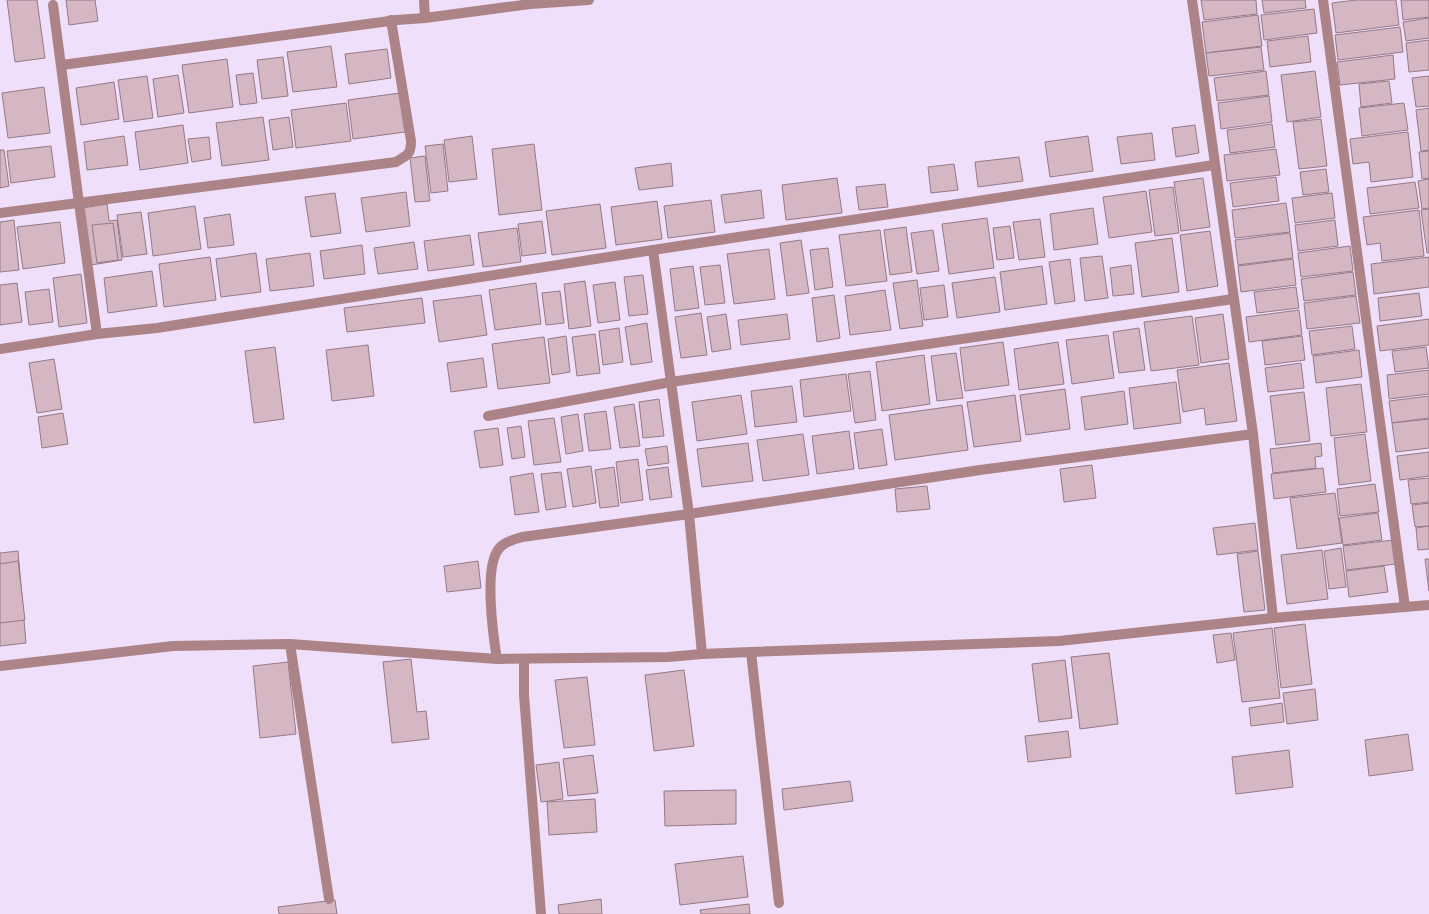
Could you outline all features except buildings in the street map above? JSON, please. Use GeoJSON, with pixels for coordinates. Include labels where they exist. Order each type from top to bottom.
{"type":"FeatureCollection","features":[{"type":"Feature","properties":{"kind":"street"},"geometry":{"type":"LineString","coordinates":[[424,0],[425,18]]}},
{"type":"Feature","properties":{"kind":"street"},"geometry":{"type":"LineString","coordinates":[[62,65],[391,20],[425,18],[530,4],[589,0]]}},
{"type":"Feature","properties":{"kind":"street"},"geometry":{"type":"LineString","coordinates":[[1192,0],[1253,434],[1273,618]]}},
{"type":"Feature","properties":{"kind":"street"},"geometry":{"type":"LineString","coordinates":[[1323,0],[1405,607]]}},
{"type":"Feature","properties":{"kind":"street"},"geometry":{"type":"LineString","coordinates":[[53,5],[97,334]]}},
{"type":"Feature","properties":{"kind":"street"},"geometry":{"type":"LineString","coordinates":[[0,213],[396,162],[407,155],[411,150],[411,141],[391,20]]}},
{"type":"Feature","properties":{"kind":"street"},"geometry":{"type":"LineString","coordinates":[[0,349],[97,334],[157,328],[653,250],[1214,165]]}},
{"type":"Feature","properties":{"kind":"street"},"geometry":{"type":"LineString","coordinates":[[653,250],[689,514],[702,654]]}},
{"type":"Feature","properties":{"kind":"street"},"geometry":{"type":"LineString","coordinates":[[488,416],[671,382],[1233,299]]}},
{"type":"Feature","properties":{"kind":"street"},"geometry":{"type":"LineString","coordinates":[[497,659],[493,640],[490,599],[492,559],[498,549],[505,542],[522,537],[689,514],[980,470],[1253,434]]}},
{"type":"Feature","properties":{"kind":"street"},"geometry":{"type":"LineString","coordinates":[[0,666],[174,646],[290,644],[524,660],[668,657],[702,654],[1059,641],[1273,618],[1429,605]]}},
{"type":"Feature","properties":{"kind":"street"},"geometry":{"type":"LineString","coordinates":[[290,644],[329,899]]}},
{"type":"Feature","properties":{"kind":"street"},"geometry":{"type":"LineString","coordinates":[[751,652],[779,903]]}},
{"type":"Feature","properties":{"kind":"street"},"geometry":{"type":"LineString","coordinates":[[524,660],[524,695],[541,914]]}}]}
